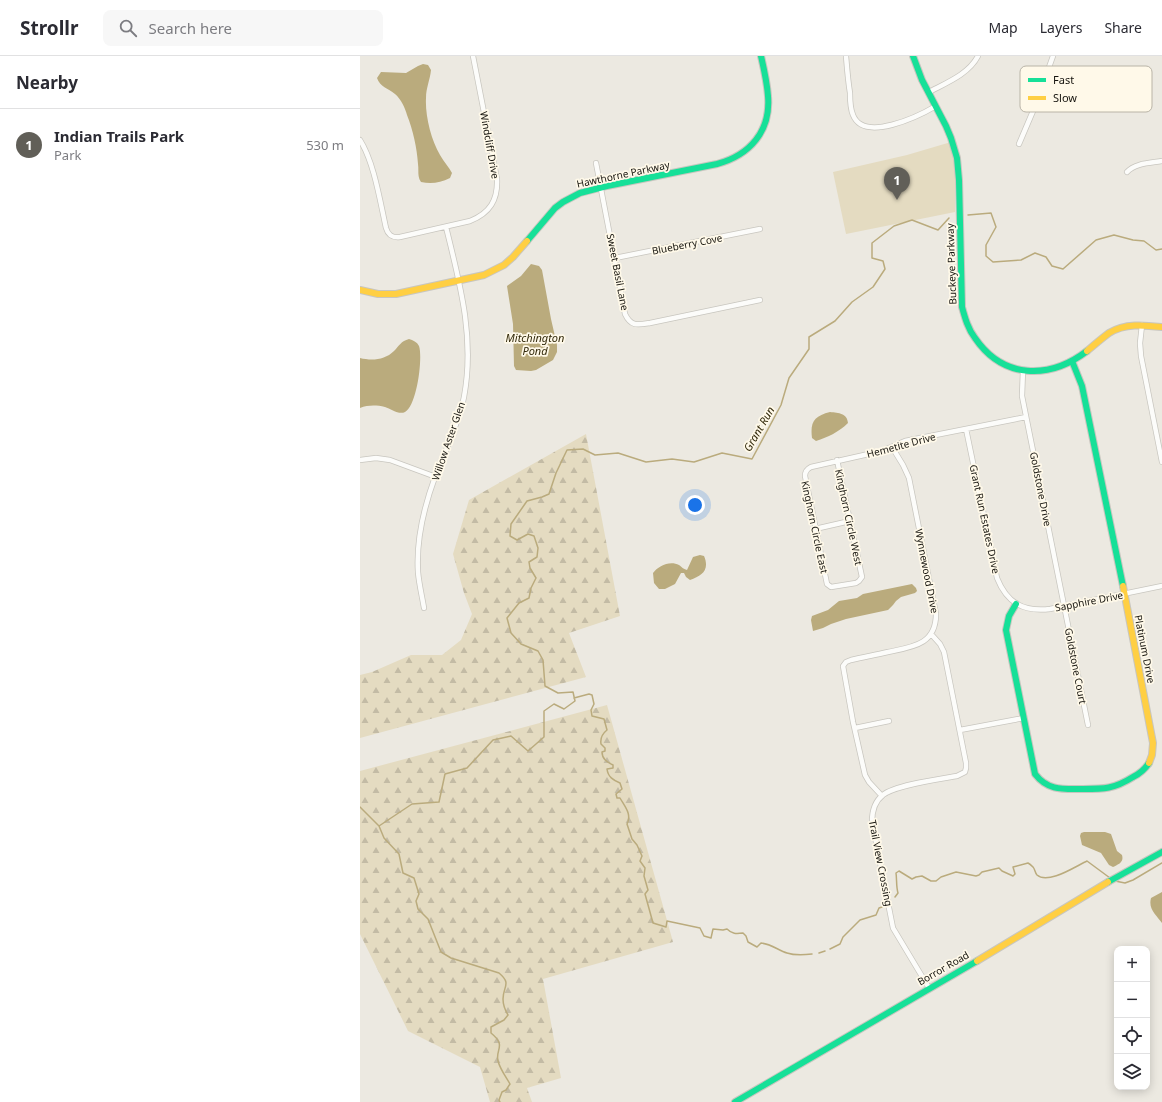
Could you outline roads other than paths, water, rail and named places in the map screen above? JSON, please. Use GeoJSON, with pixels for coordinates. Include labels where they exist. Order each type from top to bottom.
{"type":"FeatureCollection","features":[{"type":"Feature","properties":{"kind":"street","name":"Windcliff Drive"},"geometry":{"type":"LineString","coordinates":[[360,140],[370,160],[388,234],[397,238],[470,221],[479,217],[490,207],[497,192],[497,179],[473,56]]}},
{"type":"Feature","properties":{"kind":"street","name":"Hawthorne Parkway"},"geometry":{"type":"LineString","coordinates":[[360,290],[373,294],[396,294],[484,275],[504,265],[546,217],[562,202],[580,192],[710,166],[732,160],[742,154],[756,140],[767,119],[769,98],[761,56]]}},
{"type":"Feature","properties":{"kind":"street"},"geometry":{"type":"LineString","coordinates":[[846,56],[851,108],[855,119],[860,124],[871,128],[877,128],[918,116],[936,106]]}},
{"type":"Feature","properties":{"kind":"street","name":"Buckeye Parkway"},"geometry":{"type":"LineString","coordinates":[[913,56],[918,71],[949,130],[957,158],[959,177],[961,299],[966,323],[976,342],[988,354],[1004,365],[1023,370],[1039,371],[1057,368],[1072,362],[1110,333],[1126,326],[1142,325],[1162,327]]}},
{"type":"Feature","properties":{"kind":"street"},"geometry":{"type":"LineString","coordinates":[[929,92],[967,70],[975,62],[978,56]]}},
{"type":"Feature","properties":{"kind":"street"},"geometry":{"type":"LineString","coordinates":[[1049,66],[1053,56]]}},
{"type":"Feature","properties":{"kind":"street"},"geometry":{"type":"LineString","coordinates":[[1019,144],[1033,112]]}},
{"type":"Feature","properties":{"kind":"street"},"geometry":{"type":"LineString","coordinates":[[1127,172],[1136,166],[1162,161]]}},
{"type":"Feature","properties":{"kind":"street","name":"Sweet Basil Lane"},"geometry":{"type":"LineString","coordinates":[[596,163],[625,314],[632,323],[637,325],[760,300]]}},
{"type":"Feature","properties":{"kind":"street","name":"Willow Aster Glen"},"geometry":{"type":"LineString","coordinates":[[424,608],[418,572],[419,545],[423,517],[436,477],[459,419],[467,374],[467,327],[462,292],[446,227]]}},
{"type":"Feature","properties":{"kind":"street","name":"Blueberry Cove"},"geometry":{"type":"LineString","coordinates":[[615,258],[760,229]]}},
{"type":"Feature","properties":{"kind":"street"},"geometry":{"type":"LineString","coordinates":[[1142,325],[1140,343],[1141,356],[1162,462]]}},
{"type":"Feature","properties":{"kind":"street","name":"Platinum Drive"},"geometry":{"type":"LineString","coordinates":[[1016,604],[1009,616],[1006,630],[1035,774],[1040,780],[1049,786],[1067,790],[1112,788],[1141,773],[1147,767],[1152,758],[1153,742],[1125,595],[1082,386],[1072,362]]}},
{"type":"Feature","properties":{"kind":"street","name":"Goldstone Drive"},"geometry":{"type":"LineString","coordinates":[[1023,370],[1022,396],[1064,606]]}},
{"type":"Feature","properties":{"kind":"street","name":"Hemetite Drive"},"geometry":{"type":"LineString","coordinates":[[804,476],[811,467],[882,451],[905,441],[1026,417]]}},
{"type":"Feature","properties":{"kind":"street","name":"Grant Run Estates Drive"},"geometry":{"type":"LineString","coordinates":[[966,429],[996,578],[1004,592],[1016,604]]}},
{"type":"Feature","properties":{"kind":"street","name":"Wynnewood Drive"},"geometry":{"type":"LineString","coordinates":[[892,447],[903,465],[912,491],[936,614],[931,634]]}},
{"type":"Feature","properties":{"kind":"street"},"geometry":{"type":"LineString","coordinates":[[360,460],[376,458],[390,460],[436,477]]}},
{"type":"Feature","properties":{"kind":"street","name":"Kinghorn Circle West"},"geometry":{"type":"LineString","coordinates":[[837,460],[862,576],[859,581],[845,585]]}},
{"type":"Feature","properties":{"kind":"street","name":"Kinghorn Circle East"},"geometry":{"type":"LineString","coordinates":[[804,476],[827,584],[832,587],[845,585]]}},
{"type":"Feature","properties":{"kind":"street"},"geometry":{"type":"LineString","coordinates":[[815,529],[850,521]]}},
{"type":"Feature","properties":{"kind":"street","name":"Sapphire Drive"},"geometry":{"type":"LineString","coordinates":[[1016,604],[1041,610],[1125,595],[1162,586]]}},
{"type":"Feature","properties":{"kind":"street","name":"Goldstone Court"},"geometry":{"type":"LineString","coordinates":[[1064,606],[1088,725]]}},
{"type":"Feature","properties":{"kind":"street"},"geometry":{"type":"LineString","coordinates":[[931,634],[940,644],[944,652],[966,763],[965,772],[957,776],[890,790],[882,796],[865,776],[854,728],[843,669],[844,664],[851,660],[910,648],[920,644],[931,634]]}},
{"type":"Feature","properties":{"kind":"street"},"geometry":{"type":"LineString","coordinates":[[960,730],[1024,718]]}},
{"type":"Feature","properties":{"kind":"street"},"geometry":{"type":"LineString","coordinates":[[854,728],[889,721]]}},
{"type":"Feature","properties":{"kind":"street","name":"Trail View Crossing"},"geometry":{"type":"LineString","coordinates":[[882,796],[873,809],[872,822],[891,919],[896,934],[929,988]]}},
{"type":"Feature","properties":{"kind":"street","name":"Borror Road"},"geometry":{"type":"LineString","coordinates":[[735,1102],[1113,879],[1162,852]]}},
{"type":"Feature","properties":{"kind":"water"},"geometry":{"type":"Polygon","coordinates":[[[423,64],[428,65],[431,70],[426,98],[426,112],[429,127],[437,149],[452,173],[450,178],[436,183],[421,182],[417,152],[405,109],[397,96],[382,85],[377,78],[381,72],[406,73],[423,64]]]}},
{"type":"Feature","properties":{"kind":"water","name":"Mitchington Pond"},"geometry":{"type":"Polygon","coordinates":[[[531,264],[539,266],[542,270],[557,345],[557,352],[553,360],[536,370],[516,370],[514,366],[513,324],[507,286],[521,276],[531,264]]]}},
{"type":"Feature","properties":{"kind":"water"},"geometry":{"type":"Polygon","coordinates":[[[409,339],[415,341],[419,346],[420,360],[416,391],[409,408],[405,412],[400,413],[378,406],[360,408],[360,358],[382,358],[394,351],[402,342],[409,339]]]}},
{"type":"Feature","properties":{"kind":"water"},"geometry":{"type":"Polygon","coordinates":[[[830,412],[844,415],[848,423],[833,434],[816,441],[812,438],[814,420],[830,412]]]}},
{"type":"Feature","properties":{"kind":"water"},"geometry":{"type":"Polygon","coordinates":[[[700,555],[704,556],[706,565],[704,572],[698,577],[690,580],[684,573],[681,573],[675,584],[665,589],[659,589],[654,583],[653,573],[661,566],[672,563],[687,570],[693,557],[700,555]]]}},
{"type":"Feature","properties":{"kind":"water"},"geometry":{"type":"Polygon","coordinates":[[[912,584],[917,591],[901,597],[888,610],[846,619],[813,631],[811,620],[812,616],[828,610],[839,601],[857,598],[863,594],[912,584]]]}},
{"type":"Feature","properties":{"kind":"water"},"geometry":{"type":"Polygon","coordinates":[[[1105,832],[1111,834],[1117,851],[1122,855],[1120,862],[1113,867],[1109,865],[1101,853],[1082,845],[1080,836],[1081,833],[1105,832]]]}},
{"type":"Feature","properties":{"kind":"water"},"geometry":{"type":"Polygon","coordinates":[[[1162,892],[1162,923],[1153,912],[1150,902],[1151,898],[1162,892]]]}},
{"type":"Feature","properties":{"kind":"waterway","name":"Grant Run"},"geometry":{"type":"LineString","coordinates":[[968,215],[991,213],[996,227],[986,245],[986,256],[993,262],[1021,260],[1035,253],[1046,257],[1052,266],[1063,269],[1096,240],[1114,235],[1144,241],[1156,250],[1162,249]]}},
{"type":"Feature","properties":{"kind":"waterway","name":"Grant Run"},"geometry":{"type":"LineString","coordinates":[[360,807],[379,826],[412,804],[439,802],[445,774],[467,768],[493,740],[511,736],[528,751],[544,737],[544,711],[554,704],[564,709],[575,701],[573,692],[558,693],[545,686],[543,660],[538,651],[521,644],[511,633],[507,618],[519,603],[529,598],[531,588],[536,578],[530,568],[529,562],[537,557],[538,548],[534,536],[528,534],[517,540],[510,536],[511,524],[527,501],[549,494],[556,473],[567,450],[583,449],[595,455],[618,453],[646,462],[672,459],[694,462],[722,453],[752,459],[781,405],[789,378],[809,349],[809,337],[835,321],[852,302],[873,287],[885,269],[883,261],[872,258],[872,243],[894,226],[912,220],[938,230],[949,218]]}},
{"type":"Feature","properties":{"kind":"waterway"},"geometry":{"type":"LineString","coordinates":[[574,698],[589,694],[592,695],[594,704],[591,710],[592,716],[604,719],[607,730],[601,738],[601,744],[605,748],[605,751],[602,752],[602,754],[605,760],[613,765],[613,768],[607,769],[608,774],[620,783],[622,789],[616,794],[617,798],[620,798],[627,811],[629,817],[627,824],[632,839],[637,845],[642,856],[640,861],[645,868],[644,876],[648,890],[645,894],[653,923],[666,927],[667,921],[700,928],[704,936],[711,938],[713,929],[727,929],[734,933],[743,933],[748,942],[757,947],[761,943],[790,954],[812,954]]}},
{"type":"Feature","properties":{"kind":"waterway"},"geometry":{"type":"LineString","coordinates":[[379,826],[384,838],[399,854],[403,873],[414,878],[419,894],[416,901],[418,909],[428,919],[441,952],[451,958],[499,973],[505,980],[506,985],[503,1001],[508,1015],[504,1020],[491,1027],[491,1033],[496,1037],[499,1044],[497,1057],[498,1061],[510,1084],[506,1090],[502,1092],[499,1100],[500,1102]]}},
{"type":"Feature","properties":{"kind":"waterway"},"geometry":{"type":"LineString","coordinates":[[895,897],[898,893],[896,873],[899,871],[912,879],[922,876],[931,881],[936,881],[941,877],[956,872],[976,876],[982,872],[999,868],[1013,876],[1015,874],[1013,867],[1028,863],[1034,868],[1037,875],[1048,878],[1062,874],[1087,861],[1110,878]]}},
{"type":"Feature","properties":{"kind":"waterway"},"geometry":{"type":"LineString","coordinates":[[1115,881],[1125,883],[1133,880],[1162,863]]}},
{"type":"Feature","properties":{"kind":"waterway"},"geometry":{"type":"LineString","coordinates":[[830,949],[840,944],[843,937],[860,920],[876,915],[879,908],[882,907]]}},
{"type":"Feature","properties":{"kind":"waterway"},"geometry":{"type":"LineString","coordinates":[[819,953],[825,951]]}},
{"type":"Feature","properties":{"kind":"place","name":"Indian Trails Park"},"geometry":{"type":"Point","coordinates":[897,200]}}]}
